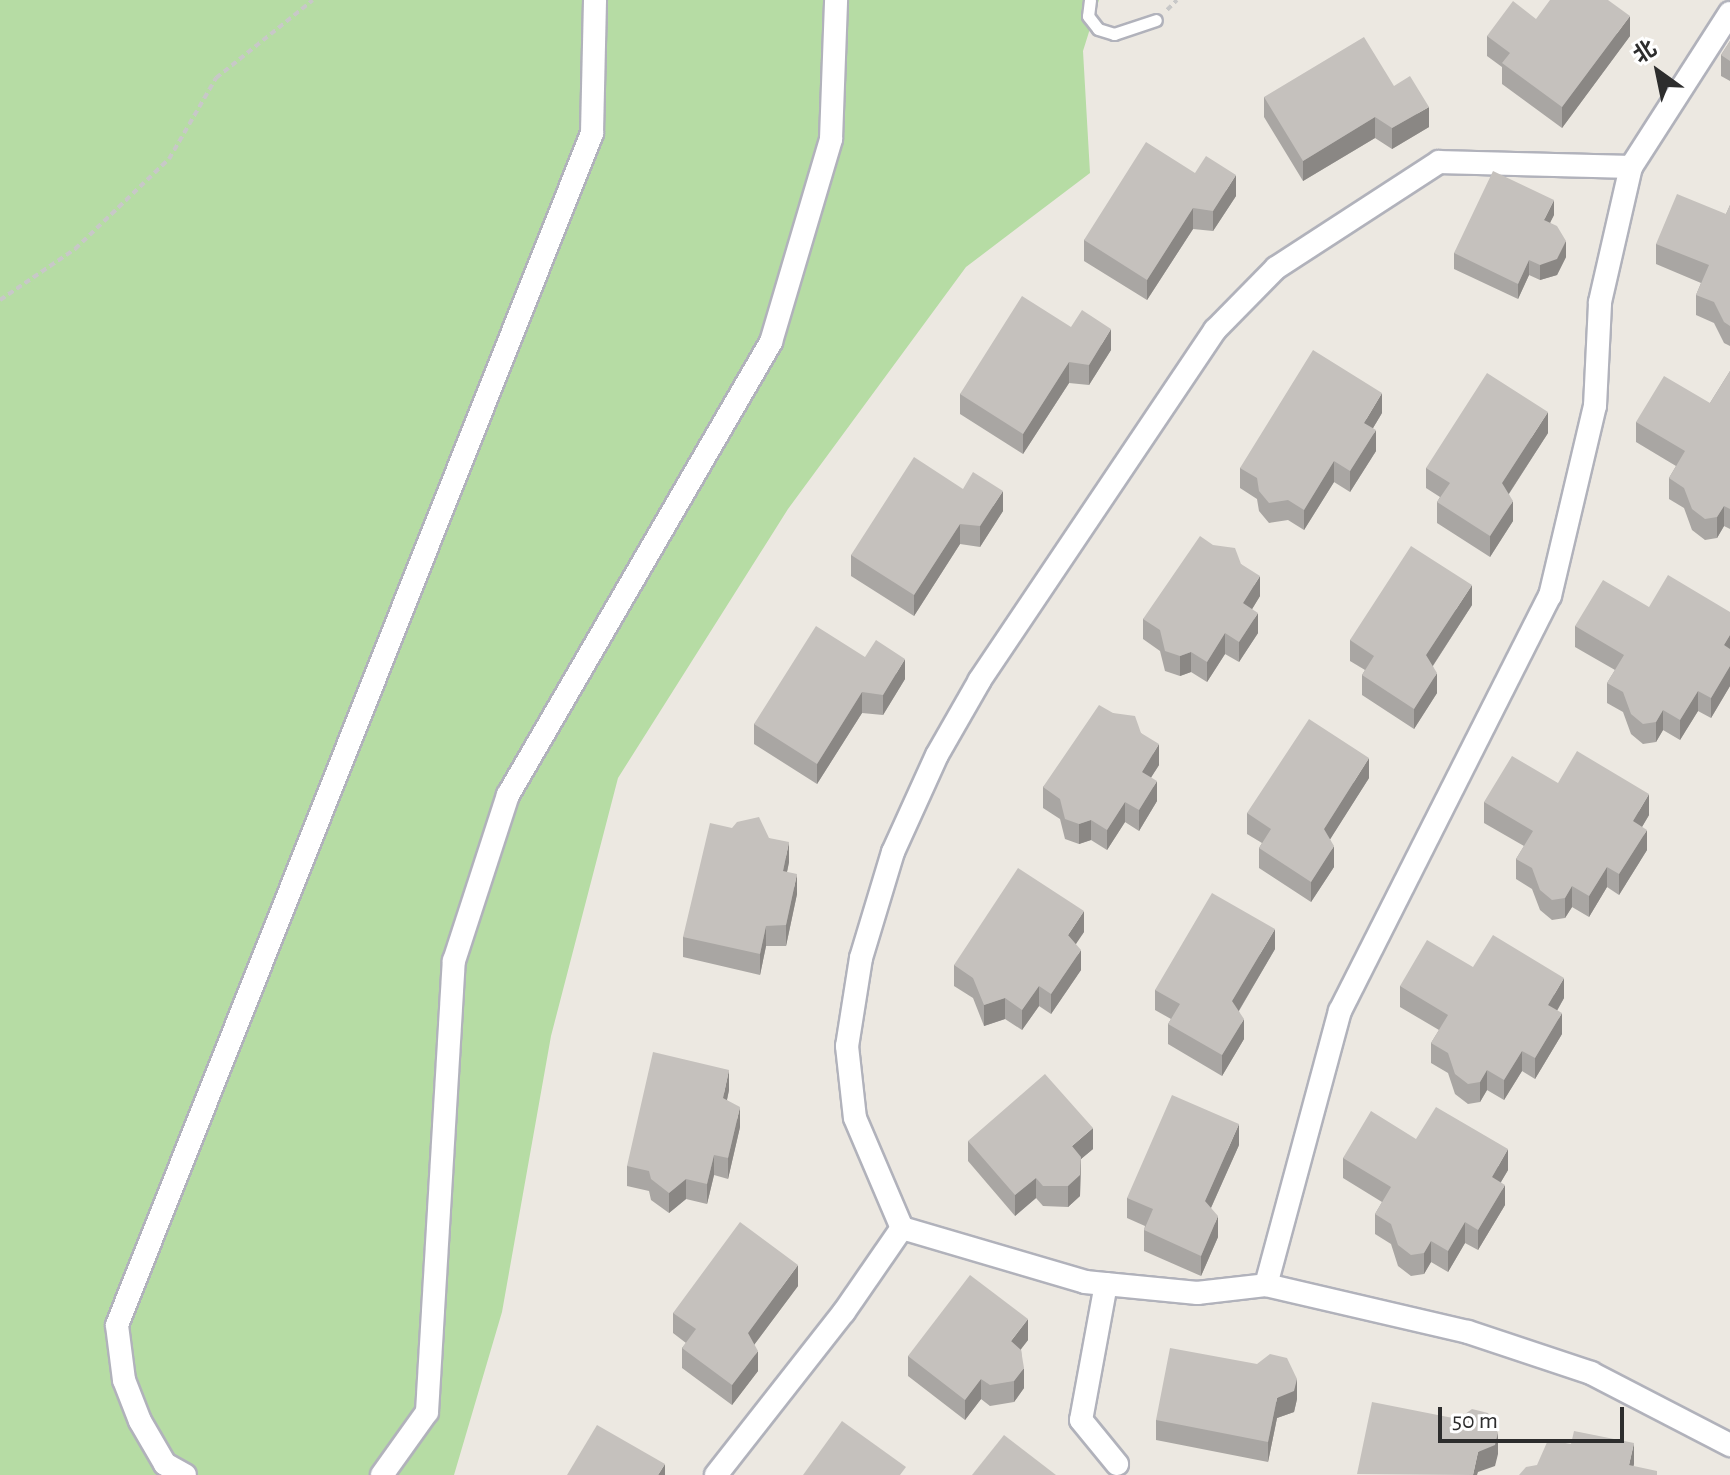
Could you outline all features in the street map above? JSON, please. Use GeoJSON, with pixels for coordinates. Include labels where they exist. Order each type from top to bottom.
{"type":"FeatureCollection","features":[{"type":"Feature","properties":{"kind":"street"},"geometry":{"type":"LineString","coordinates":[[185,1475],[165,1464],[140,1421],[124,1380],[117,1325],[592,133],[595,0]]}},
{"type":"Feature","properties":{"kind":"street"},"geometry":{"type":"LineString","coordinates":[[382,1475],[427,1412],[454,961],[508,795],[771,342],[831,139],[836,0]]}},
{"type":"Feature","properties":{"kind":"street"},"geometry":{"type":"LineString","coordinates":[[1266,1285],[1340,1011],[1550,596],[1595,406],[1600,302],[1631,167],[1730,13]]}},
{"type":"Feature","properties":{"kind":"street"},"geometry":{"type":"LineString","coordinates":[[902,1228],[855,1118],[847,1046],[861,958],[893,852],[937,755],[980,680],[1215,330],[1276,268],[1439,162],[1631,167]]}},
{"type":"Feature","properties":{"kind":"street"},"geometry":{"type":"LineString","coordinates":[[902,1228],[1106,1284],[1197,1293],[1266,1285],[1468,1332],[1591,1373],[1730,1445]]}},
{"type":"Feature","properties":{"kind":"street"},"geometry":{"type":"LineString","coordinates":[[716,1475],[844,1312],[902,1228]]}},
{"type":"Feature","properties":{"kind":"street"},"geometry":{"type":"LineString","coordinates":[[1106,1284],[1081,1420],[1117,1464]]}},
{"type":"Feature","properties":{"kind":"lane"},"geometry":{"type":"LineString","coordinates":[[1090,0],[1088,16],[1098,29],[1114,34],[1156,20]]}},
{"type":"Feature","properties":{"kind":"path"},"geometry":{"type":"LineString","coordinates":[[0,300],[75,249],[169,159],[216,78],[313,0]]}},
{"type":"Feature","properties":{"kind":"green space"},"geometry":{"type":"Polygon","coordinates":[[[0,0],[1099,0],[1083,51],[1090,173],[966,267],[788,509],[618,778],[551,1036],[502,1312],[454,1475],[0,1475],[0,0]]]}},
{"type":"Feature","properties":{"kind":"building"},"geometry":{"type":"Polygon","coordinates":[[[1550,0],[1608,0],[1630,16],[1562,107],[1502,63],[1510,53],[1487,36],[1513,1],[1536,19],[1550,0]]]}},
{"type":"Feature","properties":{"kind":"building"},"geometry":{"type":"Polygon","coordinates":[[[1364,37],[1394,86],[1410,76],[1429,107],[1392,128],[1375,117],[1303,161],[1264,97],[1364,37]]]}},
{"type":"Feature","properties":{"kind":"building"},"geometry":{"type":"Polygon","coordinates":[[[1730,41],[1730,61],[1721,55],[1730,41]]]}},
{"type":"Feature","properties":{"kind":"building"},"geometry":{"type":"Polygon","coordinates":[[[1146,142],[1195,173],[1206,156],[1236,175],[1213,211],[1193,208],[1147,280],[1084,240],[1146,142]]]}},
{"type":"Feature","properties":{"kind":"building"},"geometry":{"type":"Polygon","coordinates":[[[1493,171],[1554,200],[1544,220],[1557,226],[1566,241],[1557,259],[1540,265],[1529,260],[1518,284],[1454,253],[1493,171]]]}},
{"type":"Feature","properties":{"kind":"building"},"geometry":{"type":"Polygon","coordinates":[[[1677,194],[1726,214],[1730,205],[1730,326],[1724,322],[1714,302],[1696,295],[1709,265],[1656,244],[1677,194]]]}},
{"type":"Feature","properties":{"kind":"building"},"geometry":{"type":"Polygon","coordinates":[[[1022,296],[1071,327],[1082,310],[1111,329],[1089,365],[1069,362],[1023,434],[960,394],[1022,296]]]}},
{"type":"Feature","properties":{"kind":"building"},"geometry":{"type":"Polygon","coordinates":[[[1313,350],[1382,393],[1364,423],[1376,430],[1350,471],[1334,461],[1304,510],[1288,500],[1269,503],[1259,491],[1257,478],[1240,468],[1313,350]]]}},
{"type":"Feature","properties":{"kind":"building"},"geometry":{"type":"Polygon","coordinates":[[[1730,371],[1730,509],[1724,506],[1717,517],[1705,519],[1692,509],[1684,488],[1669,478],[1685,451],[1636,422],[1664,376],[1710,403],[1730,371]]]}},
{"type":"Feature","properties":{"kind":"building"},"geometry":{"type":"Polygon","coordinates":[[[1487,373],[1548,412],[1502,483],[1513,501],[1490,536],[1437,502],[1450,483],[1426,468],[1487,373]]]}},
{"type":"Feature","properties":{"kind":"building"},"geometry":{"type":"Polygon","coordinates":[[[914,457],[963,489],[973,472],[1003,491],[980,526],[960,524],[914,595],[851,555],[914,457]]]}},
{"type":"Feature","properties":{"kind":"building"},"geometry":{"type":"Polygon","coordinates":[[[1200,536],[1213,545],[1235,548],[1241,564],[1260,576],[1243,603],[1258,613],[1239,642],[1225,633],[1207,662],[1191,652],[1180,656],[1165,651],[1160,630],[1143,619],[1200,536]]]}},
{"type":"Feature","properties":{"kind":"building"},"geometry":{"type":"Polygon","coordinates":[[[1411,546],[1472,585],[1426,655],[1437,673],[1414,709],[1362,675],[1374,656],[1350,640],[1411,546]]]}},
{"type":"Feature","properties":{"kind":"building"},"geometry":{"type":"Polygon","coordinates":[[[1668,575],[1730,612],[1730,635],[1724,645],[1730,649],[1730,666],[1711,698],[1698,691],[1680,720],[1663,710],[1656,722],[1643,724],[1631,714],[1623,692],[1607,683],[1624,655],[1575,626],[1603,580],[1649,607],[1668,575]]]}},
{"type":"Feature","properties":{"kind":"building"},"geometry":{"type":"Polygon","coordinates":[[[816,626],[865,657],[876,640],[905,659],[883,695],[862,692],[817,764],[754,724],[816,626]]]}},
{"type":"Feature","properties":{"kind":"building"},"geometry":{"type":"Polygon","coordinates":[[[1099,705],[1113,713],[1135,716],[1141,733],[1159,744],[1142,772],[1157,781],[1139,810],[1125,802],[1107,830],[1091,820],[1079,824],[1065,819],[1060,799],[1043,787],[1099,705]]]}},
{"type":"Feature","properties":{"kind":"building"},"geometry":{"type":"Polygon","coordinates":[[[1309,719],[1369,758],[1324,829],[1334,846],[1311,882],[1259,848],[1271,829],[1247,813],[1309,719]]]}},
{"type":"Feature","properties":{"kind":"building"},"geometry":{"type":"Polygon","coordinates":[[[1577,751],[1649,794],[1633,821],[1647,830],[1619,874],[1607,867],[1589,896],[1572,886],[1565,898],[1552,900],[1540,890],[1532,868],[1516,859],[1533,831],[1484,802],[1512,756],[1558,783],[1577,751]]]}},
{"type":"Feature","properties":{"kind":"building"},"geometry":{"type":"Polygon","coordinates":[[[759,817],[769,838],[789,842],[783,871],[797,874],[786,925],[766,926],[760,954],[683,937],[710,823],[732,828],[737,822],[759,817]]]}},
{"type":"Feature","properties":{"kind":"building"},"geometry":{"type":"Polygon","coordinates":[[[1018,868],[1084,911],[1068,935],[1081,950],[1051,994],[1039,986],[1022,1010],[1005,998],[984,1005],[973,978],[954,965],[1018,868]]]}},
{"type":"Feature","properties":{"kind":"building"},"geometry":{"type":"Polygon","coordinates":[[[1212,893],[1275,929],[1232,1001],[1244,1019],[1222,1055],[1168,1024],[1180,1004],[1155,990],[1212,893]]]}},
{"type":"Feature","properties":{"kind":"building"},"geometry":{"type":"Polygon","coordinates":[[[1493,935],[1564,978],[1548,1005],[1562,1013],[1535,1058],[1522,1051],[1504,1080],[1487,1070],[1480,1082],[1468,1084],[1455,1074],[1448,1053],[1431,1043],[1448,1015],[1400,986],[1427,940],[1473,967],[1493,935]]]}},
{"type":"Feature","properties":{"kind":"building"},"geometry":{"type":"Polygon","coordinates":[[[653,1052],[729,1070],[723,1098],[740,1107],[728,1158],[714,1155],[707,1184],[686,1179],[669,1193],[651,1179],[649,1171],[627,1166],[653,1052]]]}},
{"type":"Feature","properties":{"kind":"building"},"geometry":{"type":"Polygon","coordinates":[[[1045,1074],[1093,1128],[1072,1146],[1081,1157],[1080,1175],[1068,1186],[1043,1186],[1036,1178],[1015,1195],[968,1141],[1045,1074]]]}},
{"type":"Feature","properties":{"kind":"building"},"geometry":{"type":"Polygon","coordinates":[[[1172,1095],[1239,1124],[1205,1201],[1218,1216],[1201,1256],[1144,1230],[1153,1209],[1127,1198],[1172,1095]]]}},
{"type":"Feature","properties":{"kind":"building"},"geometry":{"type":"Polygon","coordinates":[[[1436,1107],[1508,1149],[1492,1177],[1505,1185],[1478,1230],[1465,1222],[1448,1251],[1431,1241],[1424,1253],[1411,1255],[1398,1245],[1391,1224],[1375,1214],[1391,1187],[1343,1158],[1371,1111],[1416,1139],[1436,1107]]]}},
{"type":"Feature","properties":{"kind":"building"},"geometry":{"type":"Polygon","coordinates":[[[740,1222],[798,1265],[748,1333],[758,1351],[732,1385],[682,1348],[696,1329],[673,1313],[740,1222]]]}},
{"type":"Feature","properties":{"kind":"building"},"geometry":{"type":"Polygon","coordinates":[[[970,1275],[1028,1319],[1011,1341],[1021,1350],[1024,1368],[1014,1381],[990,1385],[981,1379],[965,1400],[908,1356],[970,1275]]]}},
{"type":"Feature","properties":{"kind":"building"},"geometry":{"type":"Polygon","coordinates":[[[1170,1348],[1257,1364],[1270,1354],[1287,1358],[1297,1379],[1294,1391],[1277,1398],[1268,1442],[1156,1420],[1170,1348]]]}},
{"type":"Feature","properties":{"kind":"building"},"geometry":{"type":"Polygon","coordinates":[[[1372,1402],[1458,1419],[1472,1409],[1488,1413],[1498,1433],[1495,1445],[1478,1452],[1473,1475],[1357,1474],[1372,1402]]]}},
{"type":"Feature","properties":{"kind":"building"},"geometry":{"type":"Polygon","coordinates":[[[842,1421],[906,1467],[900,1475],[803,1475],[842,1421]]]}},
{"type":"Feature","properties":{"kind":"building"},"geometry":{"type":"Polygon","coordinates":[[[597,1425],[665,1464],[658,1475],[567,1475],[597,1425]]]}},
{"type":"Feature","properties":{"kind":"building"},"geometry":{"type":"Polygon","coordinates":[[[1574,1431],[1634,1443],[1629,1465],[1657,1471],[1657,1475],[1519,1475],[1526,1467],[1537,1465],[1548,1440],[1571,1444],[1574,1431]]]}},
{"type":"Feature","properties":{"kind":"building"},"geometry":{"type":"Polygon","coordinates":[[[1004,1435],[1056,1475],[972,1475],[1004,1435]]]}}]}
